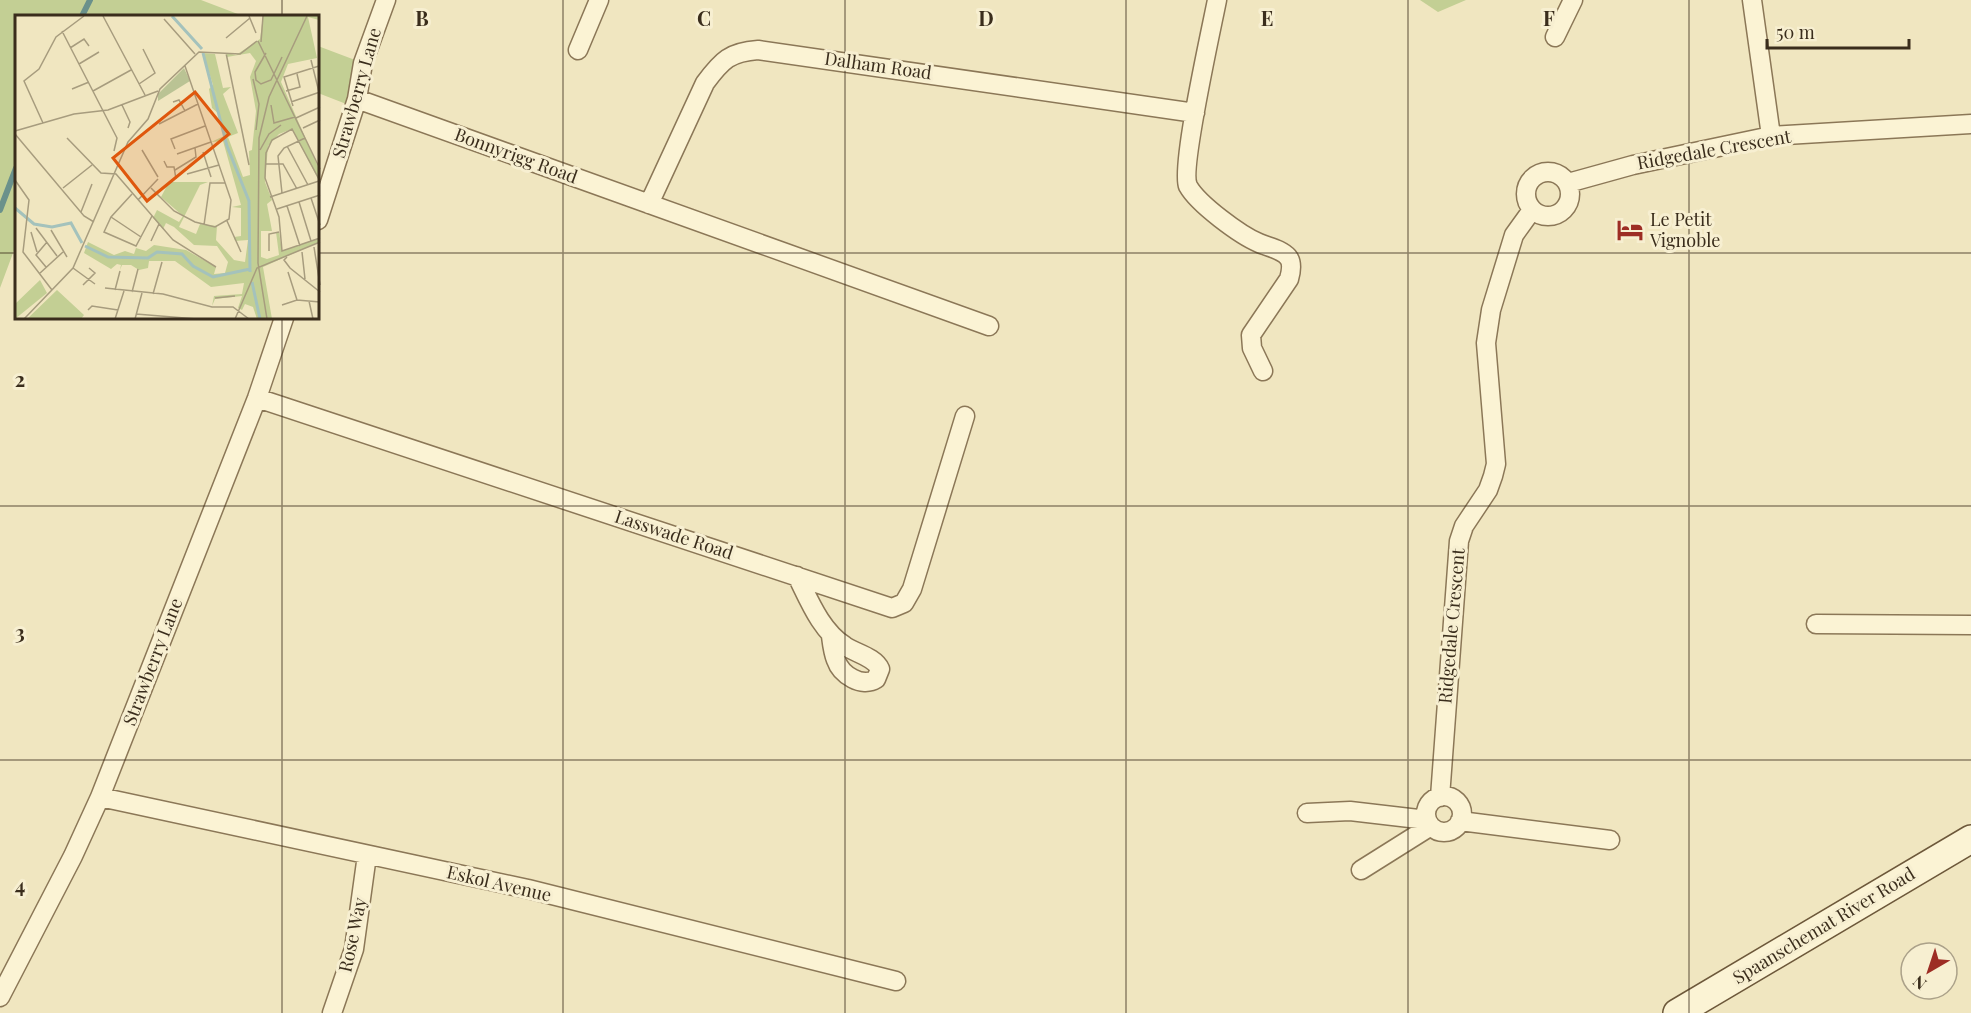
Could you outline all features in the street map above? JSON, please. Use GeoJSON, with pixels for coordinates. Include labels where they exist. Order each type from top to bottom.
{"type":"FeatureCollection","features":[{"type":"Feature","properties":{"kind":"main road","name":"Spaanschemat River Road"},"geometry":{"type":"LineString","coordinates":[[1677,1013],[1971,840]]}},
{"type":"Feature","properties":{"kind":"street","name":"Strawberry Lane"},"geometry":{"type":"LineString","coordinates":[[320,214],[357,99],[363,63],[386,0]]}},
{"type":"Feature","properties":{"kind":"street"},"geometry":{"type":"LineString","coordinates":[[578,50],[599,0]]}},
{"type":"Feature","properties":{"kind":"street"},"geometry":{"type":"LineString","coordinates":[[1217,0],[1195,113],[1187,173],[1188,185],[1207,207],[1231,226],[1257,243],[1284,254],[1290,261],[1290,274],[1287,282],[1251,335],[1252,348],[1263,371]]}},
{"type":"Feature","properties":{"kind":"street"},"geometry":{"type":"LineString","coordinates":[[1555,37],[1573,0]]}},
{"type":"Feature","properties":{"kind":"street"},"geometry":{"type":"LineString","coordinates":[[1752,0],[1771,136]]}},
{"type":"Feature","properties":{"kind":"street","name":"Dalham Road"},"geometry":{"type":"LineString","coordinates":[[649,204],[705,83],[717,66],[729,56],[742,51],[758,50],[1195,113]]}},
{"type":"Feature","properties":{"kind":"street","name":"Bonnyrigg Road"},"geometry":{"type":"LineString","coordinates":[[357,99],[989,326]]}},
{"type":"Feature","properties":{"kind":"street","name":"Ridgedale Crescent"},"geometry":{"type":"LineString","coordinates":[[1568,183],[1634,165],[1771,136],[1971,124]]}},
{"type":"Feature","properties":{"kind":"street"},"geometry":{"type":"LineString","coordinates":[[1540,172],[1556,173],[1568,183],[1570,196],[1568,203],[1558,214],[1544,216],[1528,214],[1525,191],[1533,176],[1540,172]]}},
{"type":"Feature","properties":{"kind":"street","name":"Ridgedale Crescent"},"geometry":{"type":"LineString","coordinates":[[1429,823],[1428,807],[1431,801],[1440,797],[1459,541],[1464,526],[1488,490],[1496,464],[1486,343],[1491,310],[1514,235],[1528,214]]}},
{"type":"Feature","properties":{"kind":"street","name":"Strawberry Lane"},"geometry":{"type":"LineString","coordinates":[[0,997],[73,856],[100,797],[257,398],[283,320]]}},
{"type":"Feature","properties":{"kind":"street","name":"Lasswade Road"},"geometry":{"type":"LineString","coordinates":[[257,398],[884,606],[898,607],[904,603],[912,589],[965,416]]}},
{"type":"Feature","properties":{"kind":"street"},"geometry":{"type":"LineString","coordinates":[[797,576],[814,610],[831,636]]}},
{"type":"Feature","properties":{"kind":"street"},"geometry":{"type":"LineString","coordinates":[[1816,624],[1971,625]]}},
{"type":"Feature","properties":{"kind":"street","name":"Eskol Avenue"},"geometry":{"type":"LineString","coordinates":[[100,797],[528,890],[896,981]]}},
{"type":"Feature","properties":{"kind":"street"},"geometry":{"type":"LineString","coordinates":[[1307,813],[1350,811],[1429,823],[1444,832],[1451,830],[1460,821],[1462,814],[1457,802],[1451,798],[1440,797]]}},
{"type":"Feature","properties":{"kind":"street"},"geometry":{"type":"LineString","coordinates":[[1460,821],[1610,840]]}},
{"type":"Feature","properties":{"kind":"street"},"geometry":{"type":"LineString","coordinates":[[1361,870],[1429,823]]}},
{"type":"Feature","properties":{"kind":"street","name":"Rose Way"},"geometry":{"type":"LineString","coordinates":[[332,1013],[354,949],[367,855]]}},
{"type":"Feature","properties":{"kind":"green space"},"geometry":{"type":"Polygon","coordinates":[[[0,0],[201,0],[240,15],[15,15],[15,248],[0,288],[0,0]]]}},
{"type":"Feature","properties":{"kind":"green space"},"geometry":{"type":"Polygon","coordinates":[[[1420,0],[1466,0],[1438,12],[1420,0]]]}},
{"type":"Feature","properties":{"kind":"green space"},"geometry":{"type":"Polygon","coordinates":[[[320,47],[363,63],[354,107],[320,94],[320,47]]]}},
{"type":"Feature","properties":{"kind":"waterway"},"geometry":{"type":"LineString","coordinates":[[82,15],[90,0]]}},
{"type":"Feature","properties":{"kind":"waterway"},"geometry":{"type":"LineString","coordinates":[[0,210],[15,171]]}},
{"type":"Feature","properties":{"kind":"place","name":"Le Petit Vignoble"},"geometry":{"type":"Point","coordinates":[1630,230]}}]}
